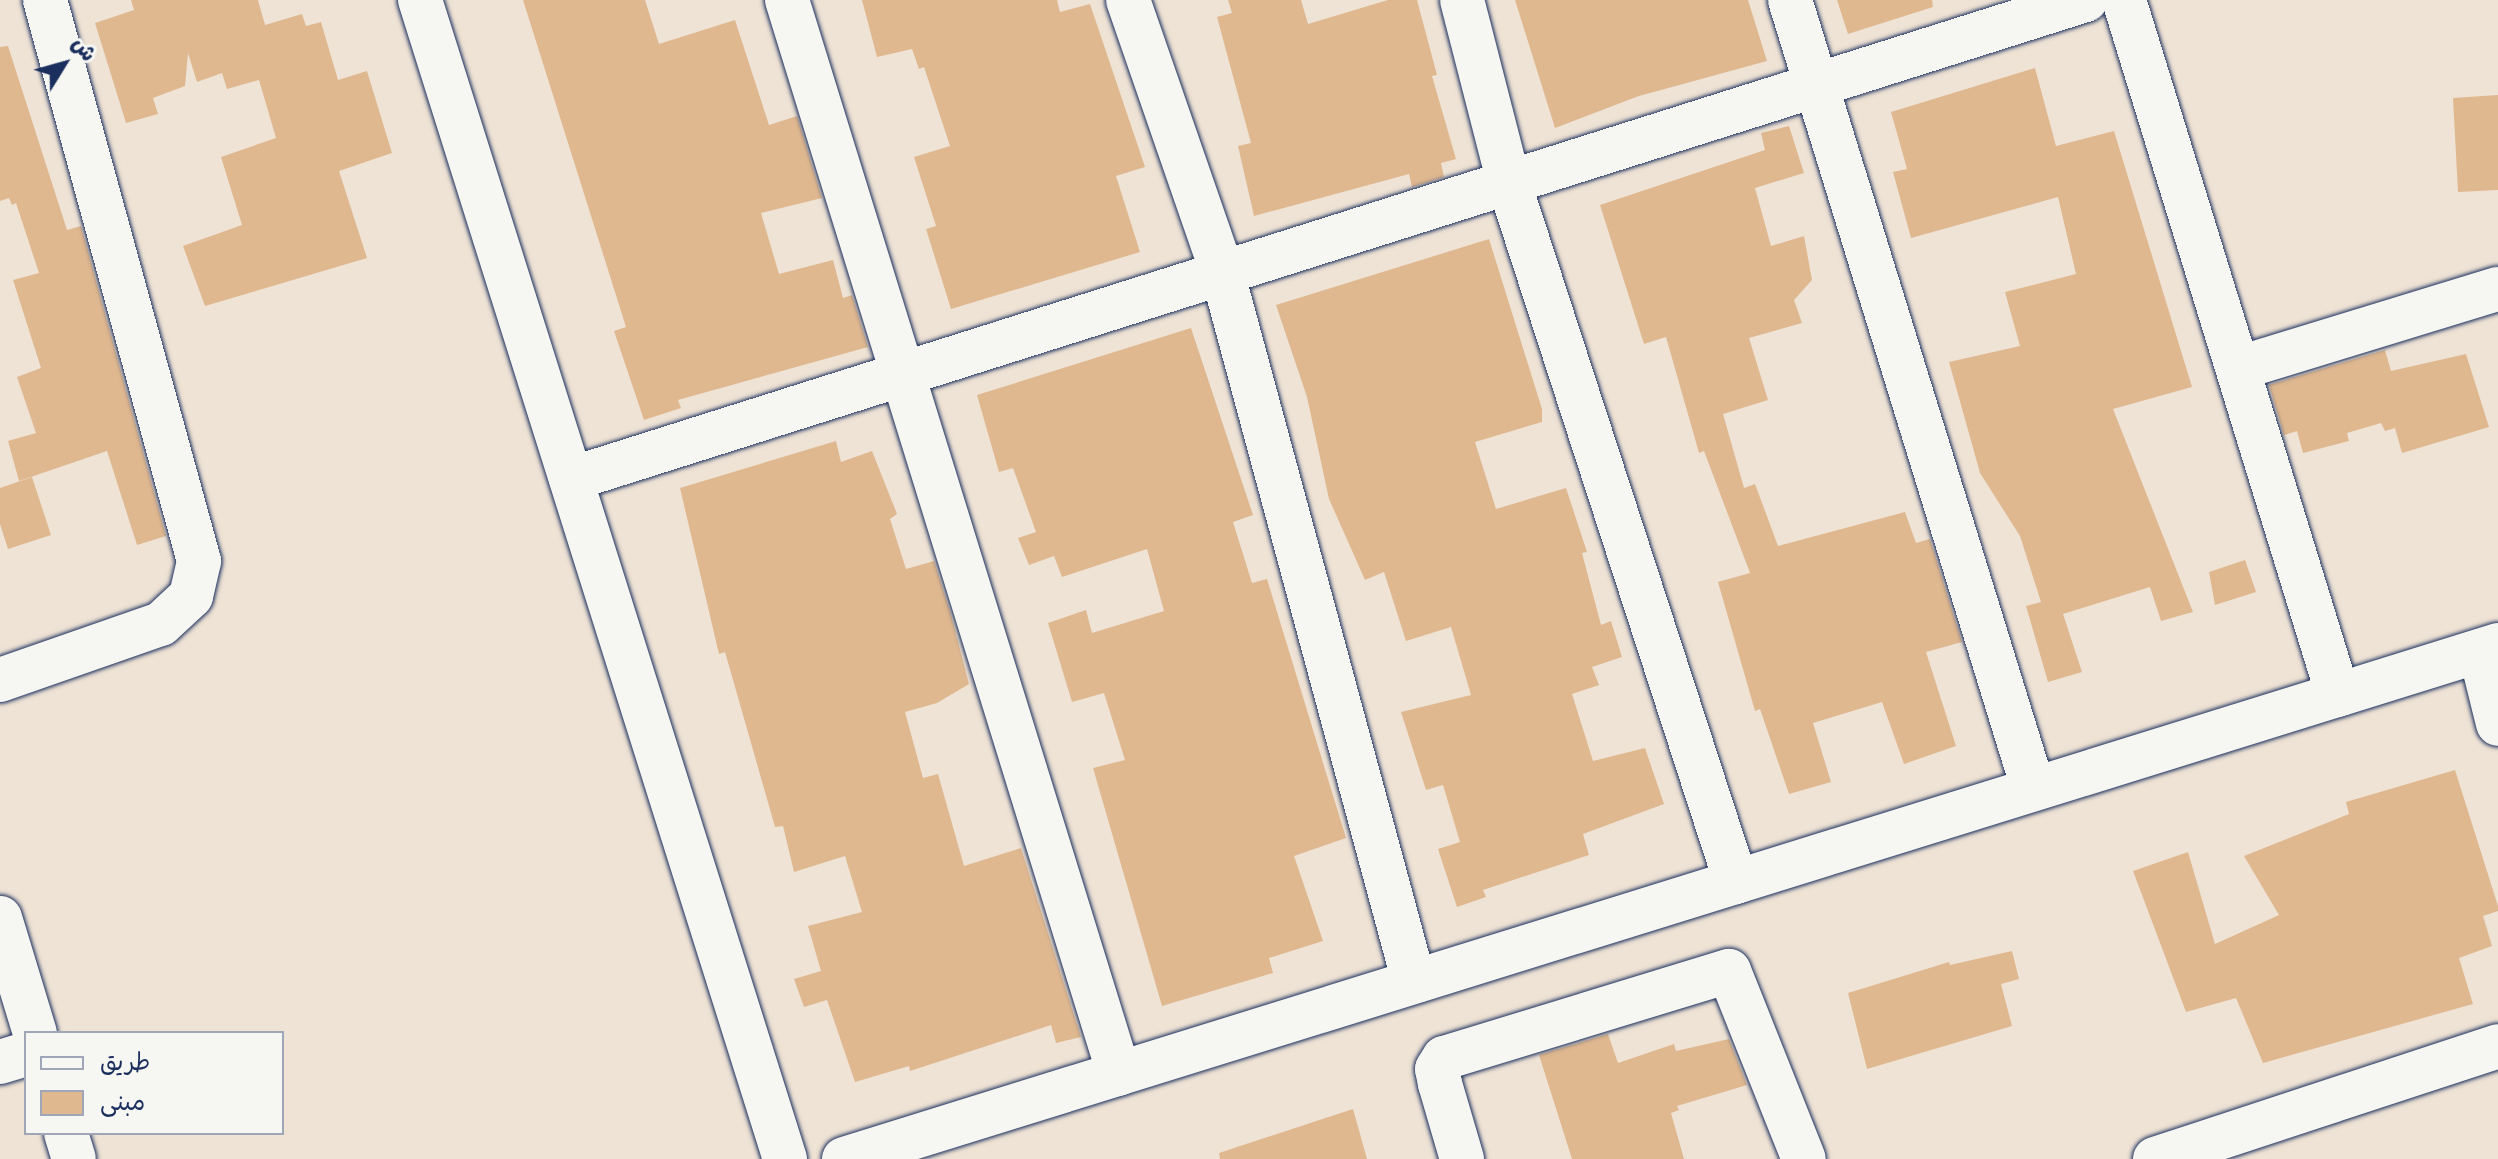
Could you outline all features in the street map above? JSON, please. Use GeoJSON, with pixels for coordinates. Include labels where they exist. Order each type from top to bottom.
{"type":"FeatureCollection","features":[{"type":"Feature","properties":{"kind":"street"},"geometry":{"type":"LineString","coordinates":[[0,680],[161,624],[191,596],[199,561],[45,0]]}},
{"type":"Feature","properties":{"kind":"street"},"geometry":{"type":"LineString","coordinates":[[420,0],[785,1159]]}},
{"type":"Feature","properties":{"kind":"street"},"geometry":{"type":"LineString","coordinates":[[787,0],[1119,1074]]}},
{"type":"Feature","properties":{"kind":"street"},"geometry":{"type":"LineString","coordinates":[[1128,0],[1223,275],[1414,982]]}},
{"type":"Feature","properties":{"kind":"street"},"geometry":{"type":"LineString","coordinates":[[1462,0],[1509,183],[1736,882]]}},
{"type":"Feature","properties":{"kind":"street"},"geometry":{"type":"LineString","coordinates":[[1790,0],[2033,788]]}},
{"type":"Feature","properties":{"kind":"street"},"geometry":{"type":"LineString","coordinates":[[571,479],[1223,275],[1817,82],[2086,0]]}},
{"type":"Feature","properties":{"kind":"street"},"geometry":{"type":"LineString","coordinates":[[2124,0],[2338,695]]}},
{"type":"Feature","properties":{"kind":"street"},"geometry":{"type":"LineString","coordinates":[[2239,368],[2498,289]]}},
{"type":"Feature","properties":{"kind":"street"},"geometry":{"type":"LineString","coordinates":[[844,1159],[2489,648],[2498,724]]}},
{"type":"Feature","properties":{"kind":"street"},"geometry":{"type":"LineString","coordinates":[[0,918],[34,1031]]}},
{"type":"Feature","properties":{"kind":"street"},"geometry":{"type":"LineString","coordinates":[[1462,1159],[1437,1069],[1444,1058],[1729,971],[1804,1159]]}},
{"type":"Feature","properties":{"kind":"street"},"geometry":{"type":"LineString","coordinates":[[2157,1159],[2498,1046]]}},
{"type":"Feature","properties":{"kind":"street"},"geometry":{"type":"LineString","coordinates":[[0,1062],[24,1055]]}},
{"type":"Feature","properties":{"kind":"street"},"geometry":{"type":"LineString","coordinates":[[67,1135],[74,1159]]}},
{"type":"Feature","properties":{"kind":"building"},"geometry":{"type":"Polygon","coordinates":[[[131,0],[258,0],[265,25],[302,14],[306,26],[321,22],[338,80],[367,71],[392,153],[339,171],[367,258],[205,306],[183,246],[242,225],[221,157],[276,138],[259,80],[227,89],[222,73],[197,82],[188,53],[185,86],[153,98],[158,114],[126,123],[95,23],[134,10],[131,0]]]}},
{"type":"Feature","properties":{"kind":"building"},"geometry":{"type":"Polygon","coordinates":[[[523,0],[645,0],[659,44],[735,20],[769,125],[797,116],[822,198],[761,213],[779,274],[833,260],[843,298],[852,295],[868,347],[678,400],[681,408],[644,420],[614,331],[626,327],[523,0]]]}},
{"type":"Feature","properties":{"kind":"building"},"geometry":{"type":"Polygon","coordinates":[[[862,0],[1057,0],[1060,12],[1090,4],[1145,167],[1116,176],[1140,252],[951,309],[926,229],[936,226],[914,157],[950,146],[924,67],[919,69],[912,49],[877,57],[862,0]]]}},
{"type":"Feature","properties":{"kind":"building"},"geometry":{"type":"Polygon","coordinates":[[[1228,0],[1301,0],[1308,24],[1388,0],[1417,0],[1437,75],[1432,76],[1456,159],[1441,163],[1444,177],[1412,187],[1409,174],[1254,216],[1238,146],[1251,143],[1217,17],[1232,13],[1228,0]]]}},
{"type":"Feature","properties":{"kind":"building"},"geometry":{"type":"Polygon","coordinates":[[[1515,0],[1748,0],[1767,61],[1639,96],[1555,128],[1515,0]]]}},
{"type":"Feature","properties":{"kind":"building"},"geometry":{"type":"Polygon","coordinates":[[[1837,0],[1932,0],[1933,7],[1848,34],[1837,0]]]}},
{"type":"Feature","properties":{"kind":"building"},"geometry":{"type":"Polygon","coordinates":[[[8,46],[67,230],[81,226],[166,536],[137,545],[107,451],[19,481],[8,441],[36,433],[17,377],[41,368],[13,280],[39,273],[16,203],[12,205],[9,198],[0,201],[0,47],[8,46]]]}},
{"type":"Feature","properties":{"kind":"building"},"geometry":{"type":"Polygon","coordinates":[[[2035,68],[2056,146],[2114,131],[2192,387],[2113,409],[2193,612],[2161,621],[2150,587],[2063,614],[2082,672],[2048,682],[2026,606],[2041,602],[2020,536],[1980,473],[1949,362],[2020,346],[2005,292],[2076,274],[2058,197],[1911,238],[1893,172],[1907,169],[1891,112],[2035,68]]]}},
{"type":"Feature","properties":{"kind":"building"},"geometry":{"type":"Polygon","coordinates":[[[2498,95],[2498,190],[2458,192],[2453,98],[2498,95]]]}},
{"type":"Feature","properties":{"kind":"building"},"geometry":{"type":"Polygon","coordinates":[[[1789,126],[1804,173],[1755,188],[1771,246],[1804,236],[1812,280],[1794,300],[1802,323],[1749,338],[1768,400],[1723,414],[1744,488],[1755,484],[1778,546],[1905,512],[1916,543],[1930,539],[1962,642],[1926,652],[1956,746],[1904,764],[1882,702],[1813,723],[1831,782],[1789,794],[1760,709],[1755,711],[1718,582],[1750,573],[1704,451],[1699,453],[1666,337],[1644,344],[1600,205],[1765,150],[1761,133],[1789,126]]]}},
{"type":"Feature","properties":{"kind":"building"},"geometry":{"type":"Polygon","coordinates":[[[1489,239],[1542,409],[1542,422],[1475,442],[1496,509],[1566,488],[1587,552],[1582,553],[1601,625],[1611,621],[1622,657],[1592,667],[1599,685],[1572,694],[1593,761],[1645,748],[1664,804],[1583,834],[1589,855],[1483,890],[1486,897],[1457,907],[1438,849],[1460,842],[1443,785],[1426,790],[1401,712],[1471,695],[1451,627],[1406,641],[1384,572],[1365,580],[1329,499],[1307,397],[1276,305],[1489,239]]]}},
{"type":"Feature","properties":{"kind":"building"},"geometry":{"type":"Polygon","coordinates":[[[1191,328],[1253,515],[1233,522],[1252,583],[1267,579],[1346,838],[1294,856],[1323,941],[1269,958],[1273,973],[1162,1006],[1093,768],[1125,760],[1104,693],[1072,702],[1048,623],[1086,610],[1092,633],[1164,611],[1147,549],[1062,577],[1054,556],[1029,565],[1018,538],[1036,532],[1013,468],[999,472],[977,395],[1191,328]]]}},
{"type":"Feature","properties":{"kind":"building"},"geometry":{"type":"Polygon","coordinates":[[[2385,350],[2391,371],[2466,354],[2489,427],[2402,453],[2395,428],[2385,431],[2381,423],[2347,433],[2349,441],[2303,453],[2297,431],[2284,435],[2269,385],[2385,350]]]}},
{"type":"Feature","properties":{"kind":"building"},"geometry":{"type":"Polygon","coordinates":[[[836,441],[841,462],[872,451],[897,514],[890,519],[906,569],[934,561],[969,684],[937,703],[905,712],[923,778],[938,774],[964,866],[1021,848],[1081,1037],[1056,1043],[1051,1025],[910,1071],[909,1066],[855,1082],[827,1000],[804,1007],[794,979],[821,971],[808,926],[862,912],[845,856],[794,872],[783,826],[775,827],[725,652],[719,654],[680,488],[836,441]]]}},
{"type":"Feature","properties":{"kind":"building"},"geometry":{"type":"Polygon","coordinates":[[[32,477],[51,535],[8,549],[0,524],[0,488],[32,477]]]}},
{"type":"Feature","properties":{"kind":"building"},"geometry":{"type":"Polygon","coordinates":[[[2245,560],[2256,592],[2215,605],[2209,572],[2245,560]]]}},
{"type":"Feature","properties":{"kind":"building"},"geometry":{"type":"Polygon","coordinates":[[[2455,770],[2498,906],[2498,911],[2483,916],[2492,946],[2459,958],[2473,1004],[2263,1063],[2236,998],[2186,1012],[2133,871],[2188,852],[2215,944],[2279,915],[2244,856],[2349,814],[2346,802],[2455,770]]]}},
{"type":"Feature","properties":{"kind":"building"},"geometry":{"type":"Polygon","coordinates":[[[2012,951],[2019,979],[2001,984],[2012,1026],[1867,1069],[1848,993],[1949,962],[1950,965],[2012,951]]]}},
{"type":"Feature","properties":{"kind":"building"},"geometry":{"type":"Polygon","coordinates":[[[1608,1034],[1618,1063],[1674,1044],[1676,1051],[1729,1039],[1747,1085],[1677,1106],[1679,1110],[1671,1113],[1684,1159],[1572,1159],[1539,1055],[1608,1034]]]}},
{"type":"Feature","properties":{"kind":"building"},"geometry":{"type":"Polygon","coordinates":[[[1353,1109],[1367,1159],[1220,1159],[1219,1153],[1353,1109]]]}}]}
